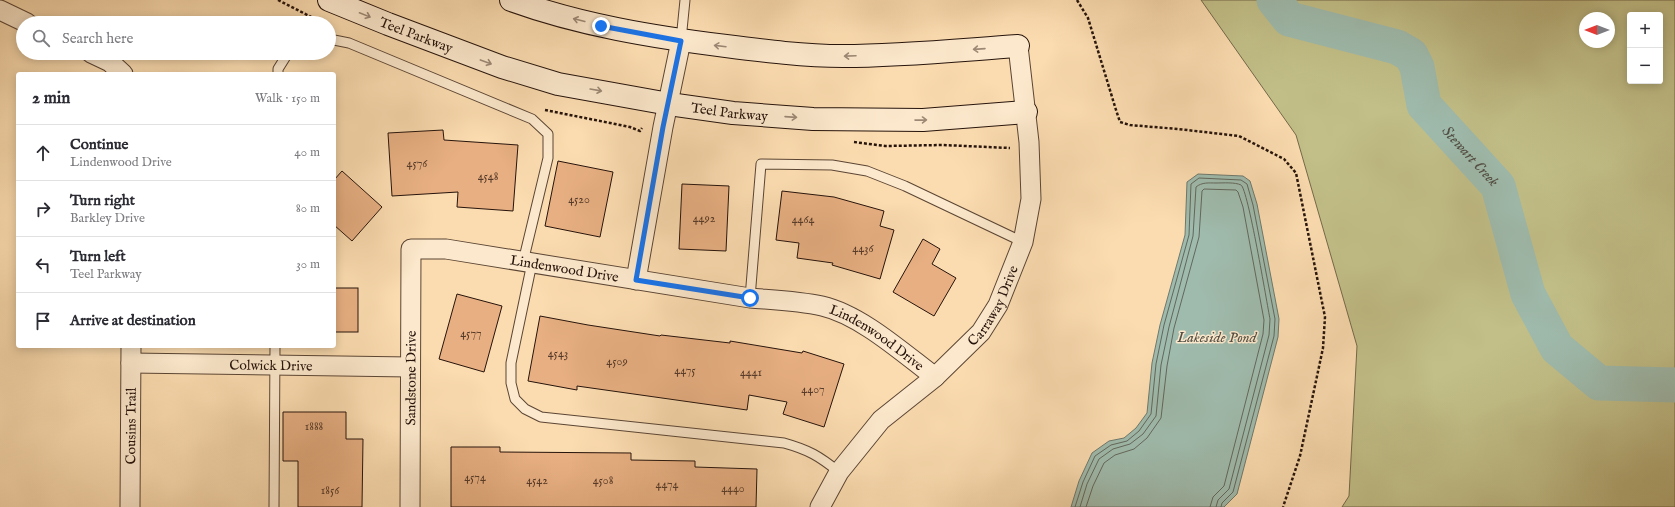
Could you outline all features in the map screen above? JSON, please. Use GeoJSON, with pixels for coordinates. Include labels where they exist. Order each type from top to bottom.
{"type":"FeatureCollection","features":[{"type":"Feature","properties":{"kind":"street","name":"Teel Parkway"},"geometry":{"type":"LineString","coordinates":[[329,0],[502,67],[558,84],[669,104],[733,113],[813,119],[923,120],[1026,112]]}},
{"type":"Feature","properties":{"kind":"street"},"geometry":{"type":"LineString","coordinates":[[511,0],[542,11],[601,26],[681,41],[778,53],[843,56],[910,54],[1018,46]]}},
{"type":"Feature","properties":{"kind":"street"},"geometry":{"type":"LineString","coordinates":[[0,10],[16,18]]}},
{"type":"Feature","properties":{"kind":"street"},"geometry":{"type":"LineString","coordinates":[[636,280],[663,127],[681,41]]}},
{"type":"Feature","properties":{"kind":"street","name":"Carraway Drive"},"geometry":{"type":"LineString","coordinates":[[820,507],[839,472],[881,420],[935,377],[980,332],[998,305],[1023,242],[1031,199],[1031,170],[1018,46]]}},
{"type":"Feature","properties":{"kind":"street"},"geometry":{"type":"LineString","coordinates":[[106,60],[121,72]]}},
{"type":"Feature","properties":{"kind":"street","name":"Lindenwood Drive"},"geometry":{"type":"LineString","coordinates":[[411,249],[446,249],[750,298],[824,306],[859,321],[935,377]]}},
{"type":"Feature","properties":{"kind":"street","name":"Sandstone Drive"},"geometry":{"type":"LineString","coordinates":[[410,507],[411,249]]}},
{"type":"Feature","properties":{"kind":"street","name":"Colwick Drive"},"geometry":{"type":"LineString","coordinates":[[131,355],[275,366],[410,367]]}},
{"type":"Feature","properties":{"kind":"street","name":"Cousins Trail"},"geometry":{"type":"LineString","coordinates":[[130,507],[131,355]]}},
{"type":"Feature","properties":{"kind":"lane"},"geometry":{"type":"LineString","coordinates":[[681,41],[685,0]]}},
{"type":"Feature","properties":{"kind":"lane"},"geometry":{"type":"LineString","coordinates":[[336,40],[348,43],[532,119],[548,134],[548,158],[528,262],[511,363],[511,383],[515,399],[525,409],[540,417],[784,443],[801,448],[819,456],[839,472]]}},
{"type":"Feature","properties":{"kind":"lane"},"geometry":{"type":"LineString","coordinates":[[278,72],[278,69],[284,60]]}},
{"type":"Feature","properties":{"kind":"lane"},"geometry":{"type":"LineString","coordinates":[[750,298],[760,164],[832,165],[867,171],[905,186],[1023,242]]}},
{"type":"Feature","properties":{"kind":"lane"},"geometry":{"type":"LineString","coordinates":[[274,507],[275,348]]}},
{"type":"Feature","properties":{"kind":"path"},"geometry":{"type":"LineString","coordinates":[[278,0],[309,16]]}},
{"type":"Feature","properties":{"kind":"path"},"geometry":{"type":"LineString","coordinates":[[1077,0],[1088,18],[1120,122],[1130,125],[1239,136],[1284,159],[1296,173],[1325,317],[1323,348],[1300,456],[1283,507]]}},
{"type":"Feature","properties":{"kind":"shaded area"},"geometry":{"type":"Polygon","coordinates":[[[1201,0],[1675,0],[1675,507],[1342,507],[1349,496],[1357,346],[1296,135],[1201,0]]]}},
{"type":"Feature","properties":{"kind":"water","name":"Lakeside Pond"},"geometry":{"type":"Polygon","coordinates":[[[1198,174],[1243,176],[1250,181],[1257,204],[1279,319],[1278,337],[1237,494],[1224,507],[1071,507],[1079,481],[1092,453],[1109,441],[1124,438],[1136,428],[1147,413],[1152,363],[1160,325],[1185,235],[1187,182],[1198,174]]]}},
{"type":"Feature","properties":{"kind":"building"},"geometry":{"type":"Polygon","coordinates":[[[443,130],[444,140],[518,145],[513,211],[457,207],[458,192],[392,196],[388,133],[443,130]]]}},
{"type":"Feature","properties":{"kind":"building"},"geometry":{"type":"Polygon","coordinates":[[[558,161],[613,172],[600,237],[545,226],[558,161]]]}},
{"type":"Feature","properties":{"kind":"building"},"geometry":{"type":"Polygon","coordinates":[[[342,171],[382,207],[352,241],[336,227],[336,178],[342,171]]]}},
{"type":"Feature","properties":{"kind":"building"},"geometry":{"type":"Polygon","coordinates":[[[682,184],[729,186],[726,251],[679,249],[682,184]]]}},
{"type":"Feature","properties":{"kind":"building"},"geometry":{"type":"Polygon","coordinates":[[[782,191],[834,197],[884,211],[880,226],[894,230],[880,279],[832,265],[833,263],[797,258],[799,243],[776,240],[782,191]]]}},
{"type":"Feature","properties":{"kind":"building"},"geometry":{"type":"Polygon","coordinates":[[[923,239],[940,249],[932,264],[956,278],[934,316],[893,292],[923,239]]]}},
{"type":"Feature","properties":{"kind":"building"},"geometry":{"type":"Polygon","coordinates":[[[336,288],[358,288],[358,332],[336,332],[336,288]]]}},
{"type":"Feature","properties":{"kind":"building"},"geometry":{"type":"Polygon","coordinates":[[[457,294],[502,306],[484,372],[439,359],[457,294]]]}},
{"type":"Feature","properties":{"kind":"building"},"geometry":{"type":"Polygon","coordinates":[[[540,316],[660,336],[730,343],[730,341],[802,353],[803,351],[844,364],[824,427],[783,414],[787,402],[749,395],[747,410],[577,386],[577,390],[528,381],[540,316]]]}},
{"type":"Feature","properties":{"kind":"building"},"geometry":{"type":"Polygon","coordinates":[[[283,412],[346,412],[346,439],[363,439],[362,507],[298,507],[298,461],[283,461],[283,412]]]}},
{"type":"Feature","properties":{"kind":"building"},"geometry":{"type":"Polygon","coordinates":[[[451,447],[500,447],[500,452],[631,453],[631,460],[695,461],[695,467],[757,469],[756,507],[451,507],[451,447]]]}},
{"type":"Feature","properties":{"kind":"waterway","name":"Stewart Creek"},"geometry":{"type":"LineString","coordinates":[[1274,0],[1289,19],[1397,47],[1411,55],[1417,67],[1424,105],[1498,186],[1528,294],[1557,348],[1599,383],[1675,385]]}},
{"type":"Feature","properties":{"kind":"route"},"geometry":{"type":"LineString","coordinates":[[601,26],[681,41],[663,127],[636,280],[750,298]]}}]}
